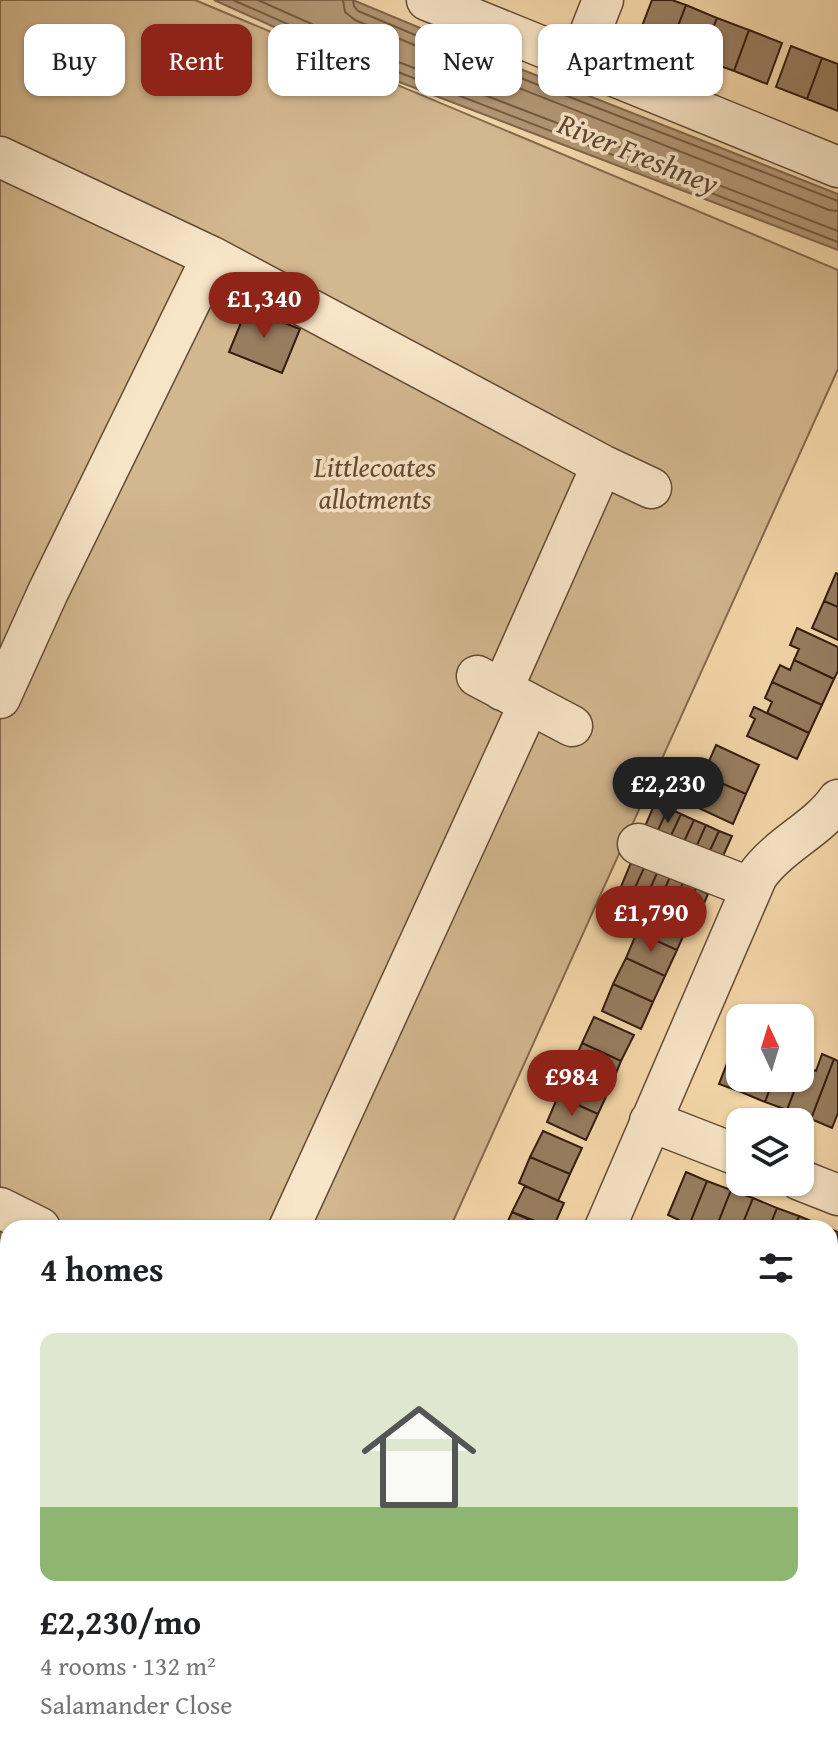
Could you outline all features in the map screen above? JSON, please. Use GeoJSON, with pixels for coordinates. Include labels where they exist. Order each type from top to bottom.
{"type":"FeatureCollection","features":[{"type":"Feature","properties":{"kind":"street"},"geometry":{"type":"LineString","coordinates":[[427,0],[538,45]]}},
{"type":"Feature","properties":{"kind":"street"},"geometry":{"type":"LineString","coordinates":[[594,24],[603,0]]}},
{"type":"Feature","properties":{"kind":"street"},"geometry":{"type":"LineString","coordinates":[[665,96],[838,167]]}},
{"type":"Feature","properties":{"kind":"street"},"geometry":{"type":"LineString","coordinates":[[0,157],[212,257],[602,465],[651,488]]}},
{"type":"Feature","properties":{"kind":"street"},"geometry":{"type":"LineString","coordinates":[[0,698],[48,592],[212,257]]}},
{"type":"Feature","properties":{"kind":"street"},"geometry":{"type":"LineString","coordinates":[[292,1220],[503,690],[602,465]]}},
{"type":"Feature","properties":{"kind":"street"},"geometry":{"type":"LineString","coordinates":[[503,690],[572,726]]}},
{"type":"Feature","properties":{"kind":"street"},"geometry":{"type":"LineString","coordinates":[[608,1220],[751,888],[770,858],[820,820],[838,800]]}},
{"type":"Feature","properties":{"kind":"street"},"geometry":{"type":"LineString","coordinates":[[638,844],[751,888]]}},
{"type":"Feature","properties":{"kind":"street"},"geometry":{"type":"LineString","coordinates":[[650,1121],[726,1151]]}},
{"type":"Feature","properties":{"kind":"street"},"geometry":{"type":"LineString","coordinates":[[814,1186],[838,1195]]}},
{"type":"Feature","properties":{"kind":"street"},"geometry":{"type":"LineString","coordinates":[[0,1208],[24,1220]]}},
{"type":"Feature","properties":{"kind":"green space","name":"Littlecoates allotments"},"geometry":{"type":"Polygon","coordinates":[[[0,0],[195,0],[268,31],[268,96],[399,96],[399,86],[415,92],[415,96],[424,96],[838,270],[838,369],[454,1220],[0,1220],[0,0]]]}},
{"type":"Feature","properties":{"kind":"water"},"geometry":{"type":"Polygon","coordinates":[[[214,0],[353,0],[415,26],[415,88],[399,82],[399,24],[268,24],[214,0]]]}},
{"type":"Feature","properties":{"kind":"water","name":"River Freshney"},"geometry":{"type":"Polygon","coordinates":[[[522,70],[538,76],[538,96],[589,96],[838,194],[838,250],[436,96],[522,96],[522,70]]]}},
{"type":"Feature","properties":{"kind":"building"},"geometry":{"type":"Polygon","coordinates":[[[652,0],[672,0],[686,5],[679,24],[643,24],[652,0]]]}},
{"type":"Feature","properties":{"kind":"building"},"geometry":{"type":"Polygon","coordinates":[[[686,5],[717,18],[715,24],[679,24],[686,5]]]}},
{"type":"Feature","properties":{"kind":"building"},"geometry":{"type":"Polygon","coordinates":[[[717,18],[749,30],[734,71],[723,67],[723,24],[715,24],[717,18]]]}},
{"type":"Feature","properties":{"kind":"building"},"geometry":{"type":"Polygon","coordinates":[[[749,30],[782,43],[767,84],[734,71],[749,30]]]}},
{"type":"Feature","properties":{"kind":"building"},"geometry":{"type":"Polygon","coordinates":[[[791,46],[822,58],[807,99],[776,87],[791,46]]]}},
{"type":"Feature","properties":{"kind":"building"},"geometry":{"type":"Polygon","coordinates":[[[822,58],[838,64],[838,111],[807,99],[822,58]]]}},
{"type":"Feature","properties":{"kind":"building"},"geometry":{"type":"Polygon","coordinates":[[[247,308],[300,329],[282,373],[229,352],[247,308]]]}},
{"type":"Feature","properties":{"kind":"building"},"geometry":{"type":"Polygon","coordinates":[[[838,574],[838,607],[824,601],[838,574]]]}},
{"type":"Feature","properties":{"kind":"building"},"geometry":{"type":"Polygon","coordinates":[[[824,601],[838,607],[838,640],[812,628],[824,601]]]}},
{"type":"Feature","properties":{"kind":"building"},"geometry":{"type":"Polygon","coordinates":[[[797,628],[838,647],[838,671],[834,679],[794,660],[799,649],[790,645],[797,628]]]}},
{"type":"Feature","properties":{"kind":"building"},"geometry":{"type":"Polygon","coordinates":[[[794,660],[834,679],[822,705],[772,682],[780,665],[790,670],[794,660]]]}},
{"type":"Feature","properties":{"kind":"building"},"geometry":{"type":"Polygon","coordinates":[[[772,682],[822,705],[809,733],[767,713],[772,702],[765,698],[772,682]]]}},
{"type":"Feature","properties":{"kind":"building"},"geometry":{"type":"Polygon","coordinates":[[[754,707],[809,733],[797,759],[747,736],[755,719],[750,716],[754,707]]]}},
{"type":"Feature","properties":{"kind":"building"},"geometry":{"type":"Polygon","coordinates":[[[716,745],[759,765],[746,794],[703,775],[716,745]]]}},
{"type":"Feature","properties":{"kind":"building"},"geometry":{"type":"Polygon","coordinates":[[[703,775],[746,794],[733,824],[690,804],[703,775]]]}},
{"type":"Feature","properties":{"kind":"building"},"geometry":{"type":"Polygon","coordinates":[[[655,803],[668,808],[655,837],[643,831],[655,803]]]}},
{"type":"Feature","properties":{"kind":"building"},"geometry":{"type":"Polygon","coordinates":[[[668,808],[681,814],[668,842],[655,837],[668,808]]]}},
{"type":"Feature","properties":{"kind":"building"},"geometry":{"type":"Polygon","coordinates":[[[681,814],[694,820],[681,848],[668,842],[681,814]]]}},
{"type":"Feature","properties":{"kind":"building"},"geometry":{"type":"Polygon","coordinates":[[[694,820],[706,825],[693,854],[681,848],[694,820]]]}},
{"type":"Feature","properties":{"kind":"building"},"geometry":{"type":"Polygon","coordinates":[[[706,825],[719,831],[706,859],[693,854],[706,825]]]}},
{"type":"Feature","properties":{"kind":"building"},"geometry":{"type":"Polygon","coordinates":[[[719,831],[732,836],[719,865],[706,859],[719,831]]]}},
{"type":"Feature","properties":{"kind":"building"},"geometry":{"type":"Polygon","coordinates":[[[632,860],[645,866],[632,894],[620,889],[632,860]]]}},
{"type":"Feature","properties":{"kind":"building"},"geometry":{"type":"Polygon","coordinates":[[[645,866],[658,871],[645,900],[632,894],[645,866]]]}},
{"type":"Feature","properties":{"kind":"building"},"geometry":{"type":"Polygon","coordinates":[[[658,871],[670,877],[658,905],[645,900],[658,871]]]}},
{"type":"Feature","properties":{"kind":"building"},"geometry":{"type":"Polygon","coordinates":[[[670,877],[683,883],[670,911],[658,905],[670,877]]]}},
{"type":"Feature","properties":{"kind":"building"},"geometry":{"type":"Polygon","coordinates":[[[683,883],[696,888],[683,917],[670,911],[683,883]]]}},
{"type":"Feature","properties":{"kind":"building"},"geometry":{"type":"Polygon","coordinates":[[[696,888],[708,894],[696,922],[683,917],[696,888]]]}},
{"type":"Feature","properties":{"kind":"building"},"geometry":{"type":"Polygon","coordinates":[[[649,906],[689,923],[677,950],[637,932],[649,906]]]}},
{"type":"Feature","properties":{"kind":"building"},"geometry":{"type":"Polygon","coordinates":[[[637,932],[677,950],[665,976],[626,958],[637,932]]]}},
{"type":"Feature","properties":{"kind":"building"},"geometry":{"type":"Polygon","coordinates":[[[626,958],[665,976],[653,1002],[613,984],[626,958]]]}},
{"type":"Feature","properties":{"kind":"building"},"geometry":{"type":"Polygon","coordinates":[[[613,984],[653,1002],[641,1029],[602,1011],[613,984]]]}},
{"type":"Feature","properties":{"kind":"building"},"geometry":{"type":"Polygon","coordinates":[[[594,1017],[634,1035],[621,1061],[582,1043],[594,1017]]]}},
{"type":"Feature","properties":{"kind":"building"},"geometry":{"type":"Polygon","coordinates":[[[582,1043],[621,1061],[610,1088],[571,1069],[582,1043]]]}},
{"type":"Feature","properties":{"kind":"building"},"geometry":{"type":"Polygon","coordinates":[[[822,1054],[834,1059],[814,1111],[814,1108],[788,1108],[794,1092],[814,1092],[822,1054]]]}},
{"type":"Feature","properties":{"kind":"building"},"geometry":{"type":"Polygon","coordinates":[[[834,1059],[838,1061],[838,1113],[832,1128],[814,1120],[814,1111],[834,1059]]]}},
{"type":"Feature","properties":{"kind":"building"},"geometry":{"type":"Polygon","coordinates":[[[726,1066],[726,1087],[719,1084],[726,1066]]]}},
{"type":"Feature","properties":{"kind":"building"},"geometry":{"type":"Polygon","coordinates":[[[571,1069],[610,1088],[598,1114],[558,1096],[571,1069]]]}},
{"type":"Feature","properties":{"kind":"building"},"geometry":{"type":"Polygon","coordinates":[[[741,1092],[769,1092],[765,1102],[741,1092]]]}},
{"type":"Feature","properties":{"kind":"building"},"geometry":{"type":"Polygon","coordinates":[[[769,1092],[794,1092],[788,1108],[765,1102],[769,1092]]]}},
{"type":"Feature","properties":{"kind":"building"},"geometry":{"type":"Polygon","coordinates":[[[558,1096],[598,1114],[586,1140],[547,1122],[558,1096]]]}},
{"type":"Feature","properties":{"kind":"building"},"geometry":{"type":"Polygon","coordinates":[[[543,1131],[582,1148],[570,1174],[530,1157],[543,1131]]]}},
{"type":"Feature","properties":{"kind":"building"},"geometry":{"type":"Polygon","coordinates":[[[530,1157],[570,1174],[558,1201],[519,1183],[530,1157]]]}},
{"type":"Feature","properties":{"kind":"building"},"geometry":{"type":"Polygon","coordinates":[[[686,1172],[707,1181],[691,1220],[679,1220],[668,1215],[686,1172]]]}},
{"type":"Feature","properties":{"kind":"building"},"geometry":{"type":"Polygon","coordinates":[[[707,1181],[726,1188],[726,1196],[729,1196],[719,1220],[691,1220],[707,1181]]]}},
{"type":"Feature","properties":{"kind":"building"},"geometry":{"type":"Polygon","coordinates":[[[525,1186],[564,1203],[557,1220],[532,1220],[512,1212],[525,1186]]]}},
{"type":"Feature","properties":{"kind":"building"},"geometry":{"type":"Polygon","coordinates":[[[729,1196],[753,1198],[744,1220],[719,1220],[729,1196]]]}},
{"type":"Feature","properties":{"kind":"building"},"geometry":{"type":"Polygon","coordinates":[[[753,1198],[777,1208],[772,1220],[744,1220],[753,1198]]]}},
{"type":"Feature","properties":{"kind":"building"},"geometry":{"type":"Polygon","coordinates":[[[777,1208],[799,1216],[797,1220],[772,1220],[777,1208]]]}},
{"type":"Feature","properties":{"kind":"building"},"geometry":{"type":"Polygon","coordinates":[[[512,1212],[530,1220],[508,1220],[512,1212]]]}}]}
